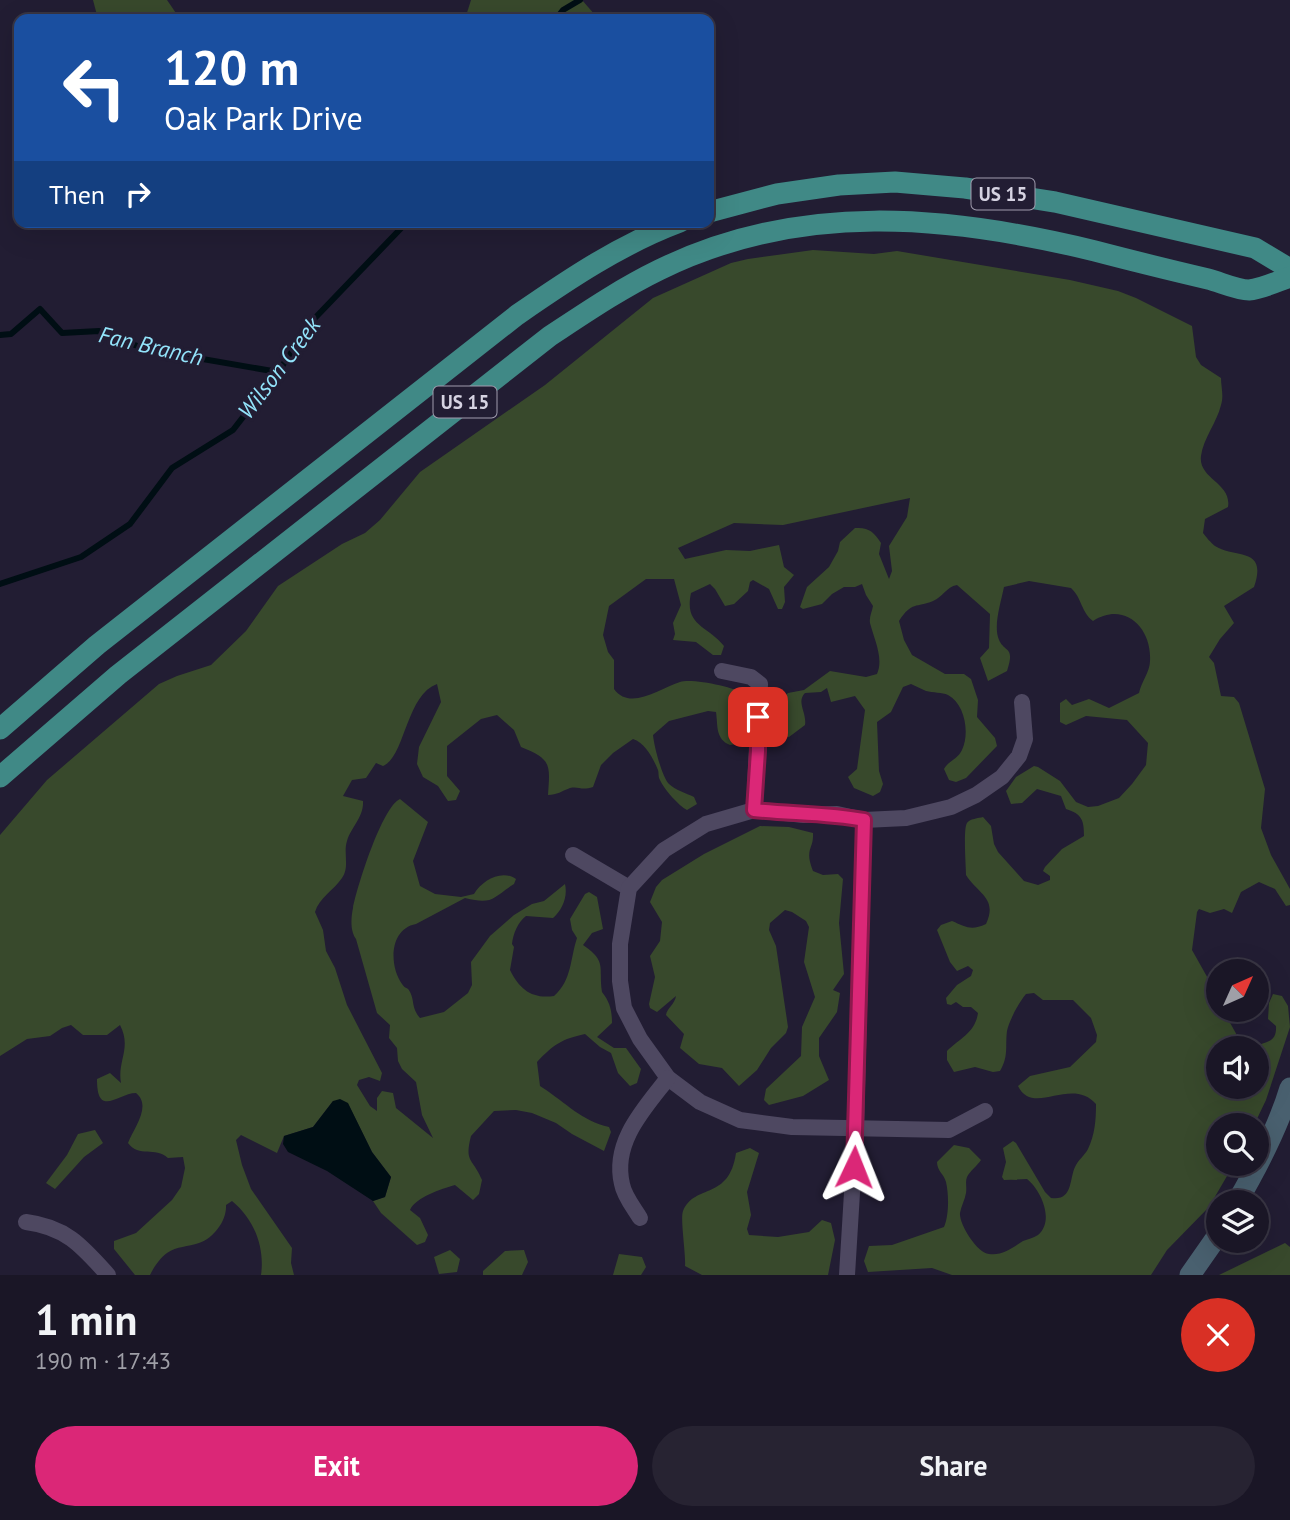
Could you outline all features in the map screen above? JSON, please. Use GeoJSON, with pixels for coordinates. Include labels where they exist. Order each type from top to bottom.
{"type":"FeatureCollection","features":[{"type":"Feature","properties":{"kind":"highway","name":"US 15"},"geometry":{"type":"LineString","coordinates":[[714,211],[777,194],[839,185],[895,182],[965,188],[1055,202],[1255,248],[1290,269]]}},
{"type":"Feature","properties":{"kind":"highway","name":"US 15"},"geometry":{"type":"LineString","coordinates":[[0,777],[118,675],[550,336],[605,299],[660,269],[717,246],[783,230],[889,220],[962,224],[1005,230],[1249,290],[1290,277]]}},
{"type":"Feature","properties":{"kind":"highway","name":"US 15"},"geometry":{"type":"LineString","coordinates":[[0,729],[97,645],[517,315],[616,251],[667,228]]}},
{"type":"Feature","properties":{"kind":"main road"},"geometry":{"type":"LineString","coordinates":[[1244,1190],[1273,1131],[1290,1088]]}},
{"type":"Feature","properties":{"kind":"main road"},"geometry":{"type":"LineString","coordinates":[[1190,1275],[1206,1252]]}},
{"type":"Feature","properties":{"kind":"street"},"geometry":{"type":"LineString","coordinates":[[722,671],[751,677],[760,684],[754,810]]}},
{"type":"Feature","properties":{"kind":"street"},"geometry":{"type":"LineString","coordinates":[[985,1111],[949,1130],[792,1127],[740,1120],[700,1102],[668,1078],[640,1039],[624,1008],[620,981],[620,944],[629,888],[664,850],[706,824],[754,810],[804,815],[837,814],[864,820],[906,818],[951,807],[976,795],[1002,777],[1019,757],[1025,739],[1022,702]]}},
{"type":"Feature","properties":{"kind":"street"},"geometry":{"type":"LineString","coordinates":[[847,1275],[856,1127],[864,820]]}},
{"type":"Feature","properties":{"kind":"street"},"geometry":{"type":"LineString","coordinates":[[573,855],[629,888]]}},
{"type":"Feature","properties":{"kind":"street"},"geometry":{"type":"LineString","coordinates":[[640,1218],[622,1186],[619,1155],[635,1119],[668,1078]]}},
{"type":"Feature","properties":{"kind":"street"},"geometry":{"type":"LineString","coordinates":[[26,1222],[47,1224],[66,1234],[108,1275]]}},
{"type":"Feature","properties":{"kind":"green space"},"geometry":{"type":"Polygon","coordinates":[[[93,0],[167,0],[177,14],[97,14],[93,0]]]}},
{"type":"Feature","properties":{"kind":"green space"},"geometry":{"type":"Polygon","coordinates":[[[471,0],[582,0],[594,14],[467,14],[471,0]]]}},
{"type":"Feature","properties":{"kind":"green space"},"geometry":{"type":"Polygon","coordinates":[[[813,250],[874,254],[897,251],[1070,280],[1118,291],[1192,326],[1196,357],[1201,365],[1221,378],[1221,405],[1204,443],[1201,464],[1225,492],[1228,507],[1205,519],[1203,533],[1215,546],[1253,559],[1257,565],[1257,574],[1254,587],[1224,606],[1234,623],[1209,657],[1214,663],[1221,696],[1234,697],[1239,703],[1265,789],[1261,828],[1271,855],[1290,889],[1290,905],[1286,906],[1275,889],[1259,882],[1241,892],[1232,913],[1224,909],[1210,913],[1199,909],[1197,912],[1192,950],[1206,975],[1206,1022],[1230,1022],[1237,1036],[1206,1036],[1206,1099],[1266,1099],[1260,1113],[1206,1113],[1206,1176],[1227,1176],[1219,1190],[1206,1190],[1206,1210],[1167,1250],[1151,1275],[952,1275],[932,1268],[868,1272],[864,1261],[869,1246],[892,1245],[944,1227],[948,1211],[948,1193],[937,1162],[954,1145],[969,1148],[981,1160],[967,1177],[960,1218],[970,1237],[984,1252],[998,1254],[1007,1251],[1038,1235],[1045,1222],[1044,1206],[1032,1184],[1027,1179],[1004,1180],[1002,1177],[1006,1162],[1003,1148],[1013,1141],[1016,1143],[1051,1198],[1067,1193],[1075,1167],[1087,1151],[1092,1138],[1096,1104],[1086,1096],[1075,1094],[1033,1098],[1025,1095],[1018,1086],[1030,1076],[1070,1067],[1096,1042],[1097,1035],[1091,1018],[1073,1000],[1043,1000],[1034,993],[1026,994],[1008,1027],[1006,1056],[1000,1071],[975,1067],[954,1072],[947,1060],[947,1051],[974,1026],[978,1013],[971,1007],[963,1007],[956,1002],[947,1004],[946,998],[957,985],[971,976],[973,970],[968,966],[957,971],[950,962],[937,930],[941,925],[952,921],[969,927],[981,926],[986,924],[989,915],[988,902],[966,875],[965,832],[970,821],[983,817],[991,826],[998,852],[1024,881],[1038,885],[1050,880],[1050,876],[1043,871],[1045,867],[1062,849],[1084,836],[1081,818],[1066,809],[1061,796],[1037,789],[1022,803],[1011,804],[1006,791],[1016,777],[1034,766],[1038,767],[1060,781],[1076,802],[1088,807],[1098,806],[1119,798],[1132,784],[1146,765],[1148,743],[1127,720],[1086,716],[1066,725],[1060,722],[1060,703],[1066,699],[1072,705],[1089,699],[1109,708],[1139,693],[1150,661],[1146,638],[1141,628],[1125,616],[1115,614],[1093,621],[1071,588],[1029,581],[1004,587],[997,631],[1000,642],[1010,657],[1007,671],[988,681],[980,658],[989,648],[990,614],[957,585],[933,601],[911,608],[899,621],[904,640],[912,655],[945,674],[964,674],[971,679],[978,700],[977,717],[995,738],[997,746],[966,778],[956,782],[949,780],[944,769],[960,753],[966,736],[966,727],[958,705],[948,695],[926,691],[911,684],[903,687],[891,712],[877,722],[879,771],[883,784],[880,792],[873,796],[854,788],[848,777],[857,769],[865,710],[855,696],[831,702],[827,688],[821,692],[805,693],[801,700],[805,725],[789,737],[778,735],[770,718],[770,709],[788,693],[804,690],[830,671],[866,677],[877,674],[879,655],[870,621],[873,606],[862,584],[844,587],[822,604],[803,609],[800,607],[807,587],[829,567],[840,542],[855,528],[868,529],[881,543],[879,554],[889,579],[892,571],[889,546],[907,517],[910,498],[783,525],[734,523],[678,548],[685,559],[726,550],[750,551],[779,545],[784,567],[794,575],[784,587],[785,602],[782,609],[778,609],[769,589],[753,580],[748,591],[734,604],[725,606],[710,584],[691,593],[690,604],[694,619],[724,646],[721,655],[713,655],[696,642],[673,640],[673,623],[681,605],[674,579],[646,579],[609,606],[603,635],[608,652],[614,660],[614,689],[621,695],[636,698],[686,681],[713,684],[745,694],[738,728],[742,743],[730,745],[725,742],[718,731],[716,712],[708,711],[669,721],[653,735],[666,780],[674,788],[694,797],[697,804],[687,810],[668,792],[659,778],[654,761],[641,744],[633,739],[601,765],[593,787],[570,788],[548,795],[547,764],[539,755],[521,747],[514,730],[497,715],[481,719],[447,746],[447,776],[460,791],[456,800],[448,801],[438,786],[423,777],[417,764],[419,747],[441,702],[437,684],[427,690],[419,700],[390,760],[383,766],[376,763],[366,778],[352,780],[343,796],[363,801],[363,807],[347,841],[344,874],[315,912],[323,930],[326,951],[335,968],[347,1005],[382,1073],[380,1081],[369,1077],[359,1080],[357,1085],[370,1106],[377,1111],[377,1098],[382,1091],[393,1093],[396,1108],[433,1138],[422,1115],[416,1082],[402,1069],[397,1048],[389,1038],[390,1025],[377,1013],[352,928],[355,898],[371,849],[386,816],[400,799],[428,822],[413,861],[420,886],[435,894],[461,897],[474,894],[482,884],[493,877],[505,875],[516,879],[514,884],[492,899],[481,901],[465,898],[407,927],[396,940],[395,968],[402,984],[410,992],[415,1011],[420,1018],[444,1012],[468,993],[472,985],[471,962],[490,936],[514,915],[532,904],[544,901],[565,884],[565,898],[556,915],[553,918],[526,916],[516,928],[512,944],[514,947],[510,970],[518,983],[533,994],[554,996],[567,976],[577,938],[570,919],[585,894],[589,892],[597,897],[603,929],[592,933],[583,945],[599,961],[602,992],[610,1007],[612,1023],[597,1037],[614,1048],[626,1048],[641,1069],[637,1083],[630,1086],[618,1073],[611,1053],[585,1034],[559,1043],[537,1062],[540,1086],[582,1116],[609,1127],[611,1132],[604,1151],[556,1123],[532,1113],[516,1110],[494,1111],[471,1136],[469,1145],[469,1156],[482,1180],[479,1194],[473,1200],[455,1185],[430,1194],[413,1205],[410,1210],[420,1218],[428,1235],[425,1242],[417,1245],[381,1213],[373,1201],[385,1197],[391,1177],[372,1152],[348,1104],[333,1101],[313,1127],[284,1136],[277,1153],[241,1135],[236,1140],[251,1189],[292,1248],[291,1263],[294,1275],[261,1275],[261,1254],[256,1234],[246,1216],[232,1201],[226,1205],[222,1222],[205,1241],[167,1253],[150,1275],[135,1275],[114,1249],[114,1241],[136,1233],[172,1200],[181,1187],[185,1168],[183,1157],[168,1158],[158,1153],[137,1150],[128,1143],[142,1111],[140,1098],[136,1093],[110,1101],[101,1098],[97,1079],[110,1073],[121,1083],[125,1041],[120,1025],[107,1035],[83,1035],[71,1025],[50,1036],[27,1039],[0,1056],[0,835],[47,780],[159,684],[211,665],[246,631],[278,586],[342,544],[365,533],[380,520],[420,472],[545,385],[653,298],[731,263],[813,250]]]}},
{"type":"Feature","properties":{"kind":"green space"},"geometry":{"type":"Polygon","coordinates":[[[760,826],[789,827],[813,833],[809,853],[813,871],[823,875],[838,874],[843,879],[839,923],[844,974],[833,990],[840,993],[837,1012],[819,1038],[819,1056],[829,1080],[803,1096],[769,1105],[764,1100],[766,1089],[801,1056],[802,1027],[815,997],[804,962],[809,927],[806,921],[785,910],[770,923],[769,930],[776,946],[788,1027],[757,1070],[739,1086],[722,1068],[699,1064],[680,1048],[684,1034],[666,1015],[676,996],[657,1012],[650,1008],[649,1004],[655,977],[650,956],[660,941],[662,922],[650,902],[656,887],[662,880],[704,854],[760,826]]]}},
{"type":"Feature","properties":{"kind":"green space"},"geometry":{"type":"Polygon","coordinates":[[[1273,994],[1282,996],[1288,1006],[1290,1027],[1269,1091],[1269,1041],[1276,1032],[1276,1026],[1269,1020],[1269,1003],[1273,994]]]}},
{"type":"Feature","properties":{"kind":"green space"},"geometry":{"type":"Polygon","coordinates":[[[95,1130],[103,1143],[84,1157],[55,1189],[46,1183],[67,1155],[78,1134],[95,1130]]]}},
{"type":"Feature","properties":{"kind":"green space"},"geometry":{"type":"Polygon","coordinates":[[[750,1148],[759,1153],[747,1192],[751,1215],[747,1229],[749,1235],[778,1237],[809,1232],[822,1220],[831,1223],[835,1240],[828,1275],[702,1275],[685,1266],[683,1211],[688,1202],[719,1185],[726,1178],[736,1153],[750,1148]]]}},
{"type":"Feature","properties":{"kind":"green space"},"geometry":{"type":"Polygon","coordinates":[[[1285,1243],[1290,1247],[1290,1275],[1219,1275],[1269,1253],[1285,1243]]]}},
{"type":"Feature","properties":{"kind":"green space"},"geometry":{"type":"Polygon","coordinates":[[[450,1250],[460,1259],[457,1272],[439,1274],[434,1257],[450,1250]]]}},
{"type":"Feature","properties":{"kind":"green space"},"geometry":{"type":"Polygon","coordinates":[[[524,1250],[528,1262],[522,1275],[483,1275],[483,1271],[505,1251],[524,1250]]]}},
{"type":"Feature","properties":{"kind":"green space"},"geometry":{"type":"Polygon","coordinates":[[[619,1254],[642,1257],[646,1267],[641,1275],[613,1275],[619,1254]]]}},
{"type":"Feature","properties":{"kind":"shaded area"},"geometry":{"type":"Polygon","coordinates":[[[340,1099],[348,1103],[372,1152],[391,1177],[385,1197],[373,1201],[327,1171],[288,1152],[283,1144],[284,1136],[313,1127],[333,1101],[340,1099]]]}},
{"type":"Feature","properties":{"kind":"waterway","name":"Wilson Creek"},"geometry":{"type":"LineString","coordinates":[[560,14],[580,0]]}},
{"type":"Feature","properties":{"kind":"waterway","name":"Wilson Creek"},"geometry":{"type":"LineString","coordinates":[[0,584],[81,557],[130,524],[172,468],[233,430],[315,318],[401,228]]}},
{"type":"Feature","properties":{"kind":"waterway","name":"Fan Branch"},"geometry":{"type":"LineString","coordinates":[[0,335],[11,334],[40,309],[62,333],[99,331],[145,349],[278,372]]}},
{"type":"Feature","properties":{"kind":"route"},"geometry":{"type":"LineString","coordinates":[[758,717],[754,810],[804,815],[837,814],[864,820],[854,1167]]}}]}
